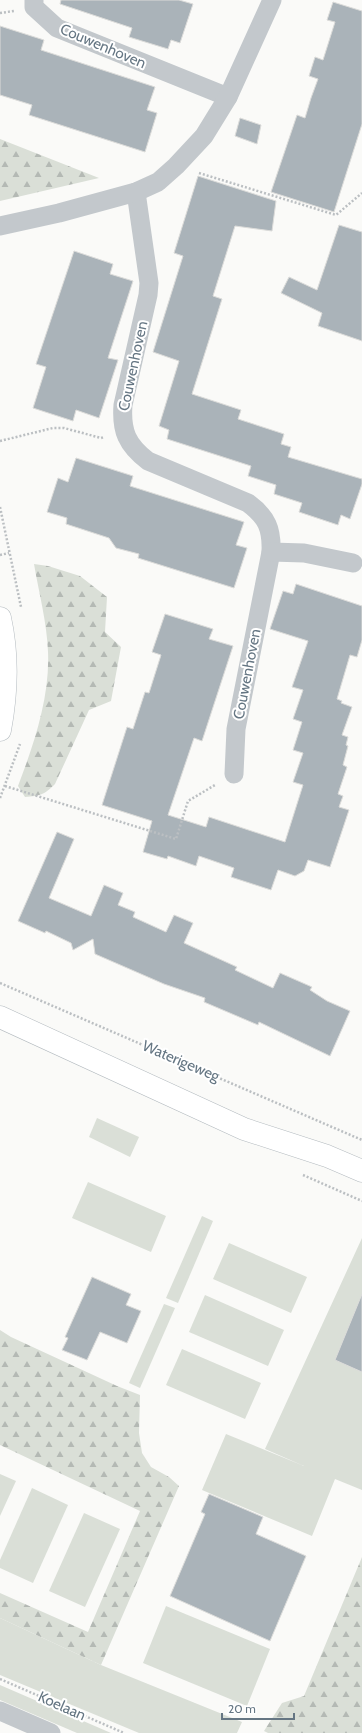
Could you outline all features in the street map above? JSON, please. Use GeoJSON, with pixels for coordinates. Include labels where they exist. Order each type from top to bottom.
{"type":"FeatureCollection","features":[{"type":"Feature","properties":{"kind":"street","name":"Couwenhoven"},"geometry":{"type":"LineString","coordinates":[[34,0],[34,7],[57,28],[228,97]]}},
{"type":"Feature","properties":{"kind":"street"},"geometry":{"type":"LineString","coordinates":[[0,226],[59,213],[136,192],[158,182],[176,166],[204,136],[228,97],[272,0]]}},
{"type":"Feature","properties":{"kind":"street","name":"Couwenhoven"},"geometry":{"type":"LineString","coordinates":[[136,192],[149,283],[148,295],[123,405],[122,417],[124,431],[136,452],[148,461],[248,503],[259,511],[268,524],[272,537],[271,552],[236,729],[234,774]]}},
{"type":"Feature","properties":{"kind":"street"},"geometry":{"type":"LineString","coordinates":[[271,552],[304,554],[353,563]]}},
{"type":"Feature","properties":{"kind":"street"},"geometry":{"type":"LineString","coordinates":[[0,618],[4,638],[5,702],[0,730]]}},
{"type":"Feature","properties":{"kind":"street"},"geometry":{"type":"LineString","coordinates":[[0,1017],[244,1129],[327,1156],[362,1171]]}},
{"type":"Feature","properties":{"kind":"street","name":"Koelaan"},"geometry":{"type":"LineString","coordinates":[[0,1711],[51,1733]]}},
{"type":"Feature","properties":{"kind":"path"},"geometry":{"type":"LineString","coordinates":[[176,166],[336,215],[362,193]]}},
{"type":"Feature","properties":{"kind":"path"},"geometry":{"type":"LineString","coordinates":[[0,441],[53,428],[64,428],[101,438],[124,431]]}},
{"type":"Feature","properties":{"kind":"path"},"geometry":{"type":"LineString","coordinates":[[0,555],[9,553]]}},
{"type":"Feature","properties":{"kind":"path"},"geometry":{"type":"LineString","coordinates":[[5,786],[176,839],[188,801],[234,774]]}},
{"type":"Feature","properties":{"kind":"path","name":"Waterigeweg"},"geometry":{"type":"LineString","coordinates":[[0,983],[362,1140]]}},
{"type":"Feature","properties":{"kind":"path","name":"Koelaan"},"geometry":{"type":"LineString","coordinates":[[0,1679],[124,1733]]}},
{"type":"Feature","properties":{"kind":"green space"},"geometry":{"type":"Polygon","coordinates":[[[0,139],[99,178],[0,201],[0,139]]]}},
{"type":"Feature","properties":{"kind":"green space"},"geometry":{"type":"Polygon","coordinates":[[[34,564],[48,566],[80,576],[107,597],[105,632],[121,647],[111,701],[89,710],[55,784],[48,791],[42,794],[25,797],[18,786],[30,754],[40,720],[44,703],[48,669],[46,630],[34,564]]]}},
{"type":"Feature","properties":{"kind":"green space"},"geometry":{"type":"Polygon","coordinates":[[[97,1118],[139,1137],[130,1157],[89,1137],[97,1118]]]}},
{"type":"Feature","properties":{"kind":"green space"},"geometry":{"type":"Polygon","coordinates":[[[88,1182],[166,1216],[151,1252],[72,1218],[88,1182]]]}},
{"type":"Feature","properties":{"kind":"green space"},"geometry":{"type":"Polygon","coordinates":[[[202,1216],[213,1221],[178,1303],[166,1298],[202,1216]]]}},
{"type":"Feature","properties":{"kind":"green space"},"geometry":{"type":"Polygon","coordinates":[[[362,1238],[362,1490],[335,1479],[312,1536],[202,1490],[226,1434],[304,1466],[265,1449],[362,1238]]]}},
{"type":"Feature","properties":{"kind":"green space"},"geometry":{"type":"Polygon","coordinates":[[[229,1243],[307,1277],[291,1313],[213,1279],[229,1243]]]}},
{"type":"Feature","properties":{"kind":"green space"},"geometry":{"type":"Polygon","coordinates":[[[205,1295],[284,1330],[268,1366],[189,1332],[205,1295]]]}},
{"type":"Feature","properties":{"kind":"green space"},"geometry":{"type":"Polygon","coordinates":[[[164,1304],[175,1308],[140,1388],[129,1383],[164,1304]]]}},
{"type":"Feature","properties":{"kind":"green space"},"geometry":{"type":"Polygon","coordinates":[[[0,1330],[11,1337],[117,1386],[140,1395],[139,1433],[142,1453],[151,1467],[169,1477],[179,1486],[101,1665],[0,1618],[0,1593],[88,1632],[140,1511],[0,1445],[0,1330]]]}},
{"type":"Feature","properties":{"kind":"green space"},"geometry":{"type":"Polygon","coordinates":[[[182,1349],[261,1383],[245,1419],[166,1385],[182,1349]]]}},
{"type":"Feature","properties":{"kind":"green space"},"geometry":{"type":"Polygon","coordinates":[[[0,1474],[16,1481],[0,1516],[0,1474]]]}},
{"type":"Feature","properties":{"kind":"green space"},"geometry":{"type":"Polygon","coordinates":[[[32,1488],[68,1505],[33,1583],[0,1568],[0,1560],[32,1488]]]}},
{"type":"Feature","properties":{"kind":"green space"},"geometry":{"type":"Polygon","coordinates":[[[84,1513],[120,1529],[85,1607],[49,1591],[84,1513]]]}},
{"type":"Feature","properties":{"kind":"green space"},"geometry":{"type":"Polygon","coordinates":[[[362,1557],[362,1733],[268,1733],[264,1731],[282,1703],[304,1696],[362,1557]]]}},
{"type":"Feature","properties":{"kind":"green space"},"geometry":{"type":"Polygon","coordinates":[[[166,1606],[270,1649],[247,1706],[143,1663],[166,1606]]]}},
{"type":"Feature","properties":{"kind":"green space"},"geometry":{"type":"Polygon","coordinates":[[[0,1618],[101,1665],[242,1722],[237,1733],[139,1733],[0,1675],[0,1618]]]}},
{"type":"Feature","properties":{"kind":"green space"},"geometry":{"type":"Polygon","coordinates":[[[0,1685],[111,1733],[77,1733],[0,1700],[0,1685]]]}},
{"type":"Feature","properties":{"kind":"building"},"geometry":{"type":"Polygon","coordinates":[[[61,0],[179,0],[193,4],[180,43],[171,40],[168,49],[129,37],[132,28],[60,4],[61,0]]]}},
{"type":"Feature","properties":{"kind":"building"},"geometry":{"type":"Polygon","coordinates":[[[333,2],[362,11],[362,124],[334,212],[271,192],[297,115],[305,118],[318,79],[309,76],[315,57],[323,60],[335,22],[327,20],[333,2]]]}},
{"type":"Feature","properties":{"kind":"building"},"geometry":{"type":"Polygon","coordinates":[[[0,26],[44,40],[41,50],[155,87],[147,110],[157,113],[145,152],[29,115],[32,105],[0,95],[0,26]]]}},
{"type":"Feature","properties":{"kind":"building"},"geometry":{"type":"Polygon","coordinates":[[[240,118],[261,125],[257,144],[235,136],[240,118]]]}},
{"type":"Feature","properties":{"kind":"building"},"geometry":{"type":"Polygon","coordinates":[[[198,176],[276,201],[272,231],[235,226],[213,296],[222,299],[192,394],[241,410],[238,419],[284,434],[281,444],[291,447],[288,457],[362,479],[362,484],[350,519],[341,515],[338,525],[299,512],[302,503],[274,494],[276,485],[248,476],[251,466],[167,439],[169,430],[159,426],[179,361],[153,352],[183,256],[174,253],[198,176]]]}},
{"type":"Feature","properties":{"kind":"building"},"geometry":{"type":"Polygon","coordinates":[[[339,225],[362,232],[362,341],[318,326],[322,313],[281,293],[289,277],[317,290],[339,225]]]}},
{"type":"Feature","properties":{"kind":"building"},"geometry":{"type":"Polygon","coordinates":[[[74,251],[113,264],[110,274],[133,281],[108,358],[118,360],[99,418],[76,410],[73,421],[33,408],[46,367],[36,364],[74,251]]]}},
{"type":"Feature","properties":{"kind":"building"},"geometry":{"type":"Polygon","coordinates":[[[76,458],[133,476],[130,486],[244,522],[236,545],[247,548],[234,588],[138,558],[139,554],[116,548],[109,538],[66,524],[67,518],[47,512],[58,478],[68,482],[76,458]]]}},
{"type":"Feature","properties":{"kind":"building"},"geometry":{"type":"Polygon","coordinates":[[[296,584],[362,606],[362,640],[357,657],[350,655],[337,699],[342,701],[341,703],[352,707],[342,735],[348,737],[346,745],[348,746],[343,765],[347,767],[338,794],[343,796],[339,807],[349,810],[330,867],[308,860],[304,871],[295,876],[278,870],[271,890],[231,877],[234,868],[199,856],[196,866],[168,856],[167,859],[143,852],[152,821],[102,805],[127,727],[133,729],[145,692],[149,693],[161,655],[152,652],[165,614],[213,629],[209,639],[233,646],[202,741],[194,738],[168,815],[206,827],[209,817],[285,842],[303,785],[293,782],[303,753],[293,750],[302,722],[293,719],[303,690],[292,687],[308,641],[270,629],[283,591],[293,594],[296,584]]]}},
{"type":"Feature","properties":{"kind":"building"},"geometry":{"type":"Polygon","coordinates":[[[57,832],[74,839],[49,898],[91,916],[104,885],[123,893],[118,905],[135,912],[133,917],[166,932],[174,915],[193,923],[184,943],[237,967],[235,970],[273,988],[280,973],[312,987],[310,990],[327,1001],[350,1011],[330,1056],[259,1022],[258,1025],[204,1002],[205,998],[164,984],[95,954],[93,939],[73,950],[71,943],[46,931],[45,933],[18,921],[57,832]]]}},
{"type":"Feature","properties":{"kind":"building"},"geometry":{"type":"Polygon","coordinates":[[[92,1277],[131,1294],[126,1305],[141,1311],[127,1343],[100,1332],[87,1360],[62,1350],[68,1338],[65,1337],[92,1277]]]}},
{"type":"Feature","properties":{"kind":"building"},"geometry":{"type":"Polygon","coordinates":[[[362,1294],[362,1372],[335,1360],[362,1294]]]}},
{"type":"Feature","properties":{"kind":"building"},"geometry":{"type":"Polygon","coordinates":[[[209,1494],[263,1517],[256,1534],[306,1556],[270,1641],[170,1596],[205,1514],[201,1512],[209,1494]]]}}]}
